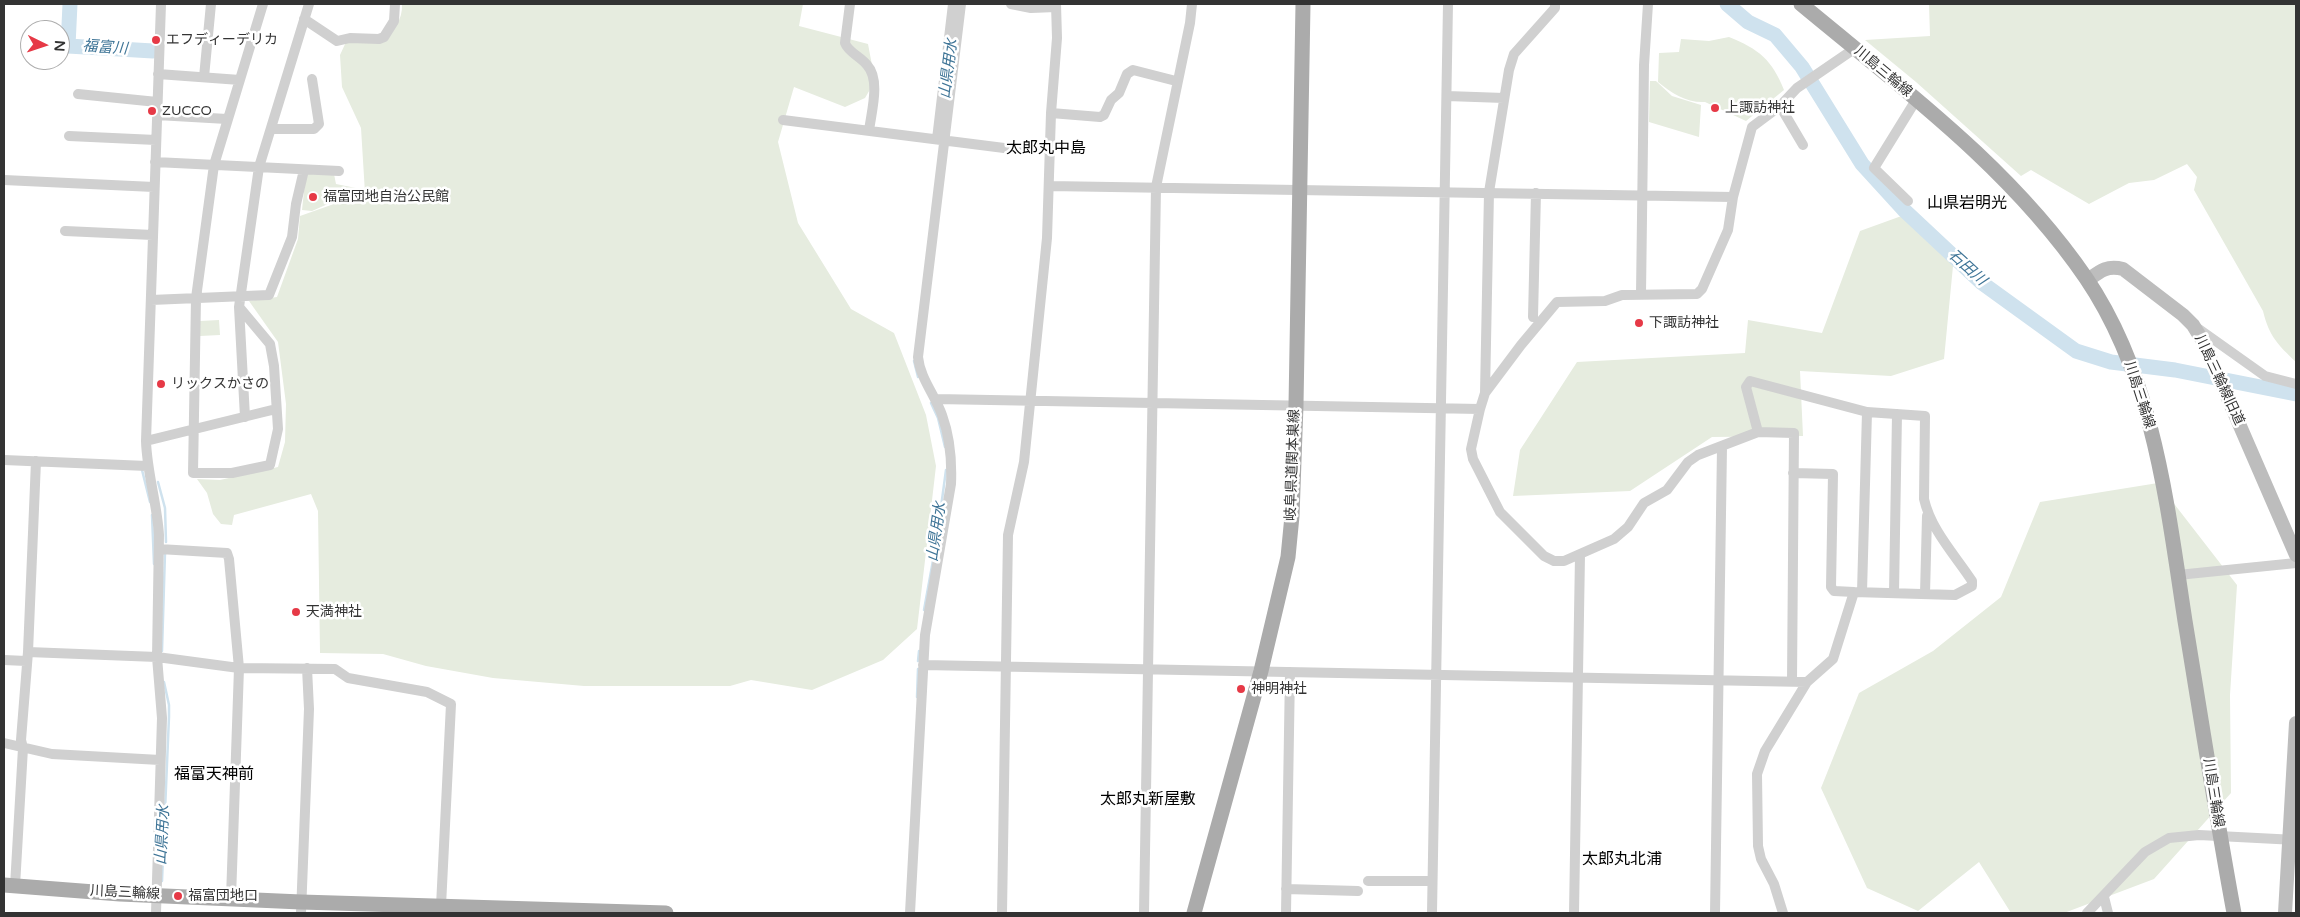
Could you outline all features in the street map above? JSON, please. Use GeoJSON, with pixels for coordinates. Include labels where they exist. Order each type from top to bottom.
{"type":"FeatureCollection","features":[{"type":"Feature","properties":{"kind":"main road","name":"岐阜県道関本巣線"},"geometry":{"type":"LineString","coordinates":[[1194,913],[1261,671],[1288,557],[1292,516],[1296,405],[1303,4]]}},
{"type":"Feature","properties":{"kind":"main road","name":"川島三輪線"},"geometry":{"type":"LineString","coordinates":[[1801,4],[1956,134],[2022,197],[2045,223],[2088,280],[2109,316],[2135,379],[2154,443],[2178,575],[2234,913]]}},
{"type":"Feature","properties":{"kind":"main road","name":"川島三輪線"},"geometry":{"type":"LineString","coordinates":[[9,886],[120,894],[231,898],[301,907],[666,913]]}},
{"type":"Feature","properties":{"kind":"street"},"geometry":{"type":"LineString","coordinates":[[156,913],[162,718],[158,657],[159,549],[158,516],[147,466],[146,441],[161,4]]}},
{"type":"Feature","properties":{"kind":"street"},"geometry":{"type":"LineString","coordinates":[[204,77],[211,4]]}},
{"type":"Feature","properties":{"kind":"street"},"geometry":{"type":"LineString","coordinates":[[239,307],[270,344],[274,366],[278,429],[270,465],[232,473],[194,473],[196,298],[214,165],[263,4]]}},
{"type":"Feature","properties":{"kind":"street"},"geometry":{"type":"LineString","coordinates":[[245,417],[239,307],[259,167],[309,4]]}},
{"type":"Feature","properties":{"kind":"street"},"geometry":{"type":"LineString","coordinates":[[304,19],[337,41],[350,38],[379,39],[384,37],[394,21],[395,4]]}},
{"type":"Feature","properties":{"kind":"street"},"geometry":{"type":"LineString","coordinates":[[850,4],[845,43],[847,48],[870,67],[873,75],[874,88],[868,131]]}},
{"type":"Feature","properties":{"kind":"street"},"geometry":{"type":"LineString","coordinates":[[910,913],[923,665],[929,606],[951,484],[951,454],[942,415],[936,399],[919,368],[918,357],[953,4]]}},
{"type":"Feature","properties":{"kind":"street"},"geometry":{"type":"LineString","coordinates":[[941,140],[961,4]]}},
{"type":"Feature","properties":{"kind":"street"},"geometry":{"type":"LineString","coordinates":[[1002,913],[1008,535],[1024,462],[1031,401],[1047,238],[1051,113],[1057,38],[1056,5],[1031,8],[1011,4]]}},
{"type":"Feature","properties":{"kind":"street"},"geometry":{"type":"LineString","coordinates":[[1144,913],[1156,187],[1176,81],[1190,23],[1192,4]]}},
{"type":"Feature","properties":{"kind":"street"},"geometry":{"type":"LineString","coordinates":[[1432,913],[1448,4]]}},
{"type":"Feature","properties":{"kind":"street"},"geometry":{"type":"LineString","coordinates":[[1485,394],[1488,192],[1509,70],[1514,54],[1555,8],[1555,4]]}},
{"type":"Feature","properties":{"kind":"street"},"geometry":{"type":"LineString","coordinates":[[1641,294],[1644,65],[1648,4]]}},
{"type":"Feature","properties":{"kind":"street"},"geometry":{"type":"LineString","coordinates":[[1792,681],[1794,432],[1758,432],[1698,455],[1688,462],[1667,490],[1644,503],[1628,527],[1614,539],[1580,556],[1564,561],[1554,561],[1544,556],[1500,512],[1473,459],[1471,449],[1485,394],[1520,345],[1557,302],[1605,301],[1622,295],[1697,294],[1702,289],[1728,230],[1733,197],[1752,127],[1780,106],[1797,88],[1854,48]]}},
{"type":"Feature","properties":{"kind":"street"},"geometry":{"type":"LineString","coordinates":[[1051,113],[1104,115],[1111,100],[1119,93],[1126,74],[1133,70],[1176,81]]}},
{"type":"Feature","properties":{"kind":"street"},"geometry":{"type":"LineString","coordinates":[[158,74],[240,80]]}},
{"type":"Feature","properties":{"kind":"street"},"geometry":{"type":"LineString","coordinates":[[271,129],[314,129],[319,124],[312,79]]}},
{"type":"Feature","properties":{"kind":"street"},"geometry":{"type":"LineString","coordinates":[[78,94],[157,102]]}},
{"type":"Feature","properties":{"kind":"street"},"geometry":{"type":"LineString","coordinates":[[1447,96],[1504,98]]}},
{"type":"Feature","properties":{"kind":"street"},"geometry":{"type":"LineString","coordinates":[[1908,201],[1874,168],[1916,100]]}},
{"type":"Feature","properties":{"kind":"street"},"geometry":{"type":"LineString","coordinates":[[1780,106],[1803,145]]}},
{"type":"Feature","properties":{"kind":"street"},"geometry":{"type":"LineString","coordinates":[[157,115],[227,119]]}},
{"type":"Feature","properties":{"kind":"street"},"geometry":{"type":"LineString","coordinates":[[783,120],[1012,149],[1050,149]]}},
{"type":"Feature","properties":{"kind":"street"},"geometry":{"type":"LineString","coordinates":[[69,136],[156,140]]}},
{"type":"Feature","properties":{"kind":"street"},"geometry":{"type":"LineString","coordinates":[[155,162],[339,171]]}},
{"type":"Feature","properties":{"kind":"street"},"geometry":{"type":"LineString","coordinates":[[151,300],[269,295],[292,237],[296,204],[304,170]]}},
{"type":"Feature","properties":{"kind":"street"},"geometry":{"type":"LineString","coordinates":[[4,180],[154,187]]}},
{"type":"Feature","properties":{"kind":"street"},"geometry":{"type":"LineString","coordinates":[[1048,186],[1642,194],[1733,197]]}},
{"type":"Feature","properties":{"kind":"street"},"geometry":{"type":"LineString","coordinates":[[1534,317],[1536,193]]}},
{"type":"Feature","properties":{"kind":"street"},"geometry":{"type":"LineString","coordinates":[[65,231],[153,235]]}},
{"type":"Feature","properties":{"kind":"street","name":"川島三輪線旧道"},"geometry":{"type":"LineString","coordinates":[[2088,280],[2104,268],[2113,266],[2123,269],[2183,315],[2193,325],[2293,537],[2296,555]]}},
{"type":"Feature","properties":{"kind":"street"},"geometry":{"type":"LineString","coordinates":[[2193,325],[2265,376],[2296,384]]}},
{"type":"Feature","properties":{"kind":"street"},"geometry":{"type":"LineString","coordinates":[[1758,432],[1746,387],[1750,381],[1867,412],[1925,416],[1924,499],[1927,512],[1932,524],[1972,580],[1972,586],[1955,596],[1834,592],[1832,587],[1833,474],[1794,473]]}},
{"type":"Feature","properties":{"kind":"street"},"geometry":{"type":"LineString","coordinates":[[936,399],[1480,409]]}},
{"type":"Feature","properties":{"kind":"street"},"geometry":{"type":"LineString","coordinates":[[146,441],[276,409]]}},
{"type":"Feature","properties":{"kind":"street"},"geometry":{"type":"LineString","coordinates":[[1783,913],[1774,884],[1761,859],[1758,846],[1757,774],[1765,751],[1807,682],[1833,659],[1858,592],[1867,412]]}},
{"type":"Feature","properties":{"kind":"street"},"geometry":{"type":"LineString","coordinates":[[1894,594],[1897,414]]}},
{"type":"Feature","properties":{"kind":"street"},"geometry":{"type":"LineString","coordinates":[[1715,913],[1722,447]]}},
{"type":"Feature","properties":{"kind":"street"},"geometry":{"type":"LineString","coordinates":[[4,460],[147,466]]}},
{"type":"Feature","properties":{"kind":"street"},"geometry":{"type":"LineString","coordinates":[[9,886],[23,748],[21,740],[27,657],[36,462]]}},
{"type":"Feature","properties":{"kind":"street"},"geometry":{"type":"LineString","coordinates":[[1925,594],[1927,512]]}},
{"type":"Feature","properties":{"kind":"street"},"geometry":{"type":"LineString","coordinates":[[159,549],[227,554],[234,605],[239,668],[231,898]]}},
{"type":"Feature","properties":{"kind":"street"},"geometry":{"type":"LineString","coordinates":[[1574,913],[1580,556]]}},
{"type":"Feature","properties":{"kind":"street"},"geometry":{"type":"LineString","coordinates":[[2178,575],[2296,563]]}},
{"type":"Feature","properties":{"kind":"street"},"geometry":{"type":"LineString","coordinates":[[4,660],[27,657],[158,657],[239,668],[335,669],[348,678],[427,692],[451,704],[434,908]]}},
{"type":"Feature","properties":{"kind":"street"},"geometry":{"type":"LineString","coordinates":[[923,665],[1807,682]]}},
{"type":"Feature","properties":{"kind":"street"},"geometry":{"type":"LineString","coordinates":[[301,907],[309,709],[307,668]]}},
{"type":"Feature","properties":{"kind":"street"},"geometry":{"type":"LineString","coordinates":[[1286,913],[1290,672]]}},
{"type":"Feature","properties":{"kind":"street"},"geometry":{"type":"LineString","coordinates":[[2285,913],[2293,840],[2296,723]]}},
{"type":"Feature","properties":{"kind":"street"},"geometry":{"type":"LineString","coordinates":[[4,743],[52,754],[160,760]]}},
{"type":"Feature","properties":{"kind":"street"},"geometry":{"type":"LineString","coordinates":[[2087,913],[2146,852],[2169,838],[2188,835],[2293,840]]}},
{"type":"Feature","properties":{"kind":"street"},"geometry":{"type":"LineString","coordinates":[[1368,881],[1432,881]]}},
{"type":"Feature","properties":{"kind":"street"},"geometry":{"type":"LineString","coordinates":[[1286,889],[1358,891]]}},
{"type":"Feature","properties":{"kind":"street"},"geometry":{"type":"LineString","coordinates":[[2104,897],[2108,913]]}},
{"type":"Feature","properties":{"kind":"shaded area"},"geometry":{"type":"Polygon","coordinates":[[[402,4],[803,4],[799,26],[868,44],[875,81],[865,98],[845,107],[794,87],[778,142],[798,223],[851,309],[894,333],[926,415],[936,466],[917,629],[883,660],[812,690],[751,680],[730,686],[584,686],[493,678],[426,666],[383,654],[320,653],[318,511],[311,494],[234,515],[232,525],[221,524],[213,514],[207,493],[197,479],[220,480],[278,467],[285,442],[286,404],[278,342],[249,301],[277,297],[298,239],[300,216],[365,193],[361,128],[342,87],[340,55],[346,42],[382,42],[396,25],[401,15],[402,4]]]}},
{"type":"Feature","properties":{"kind":"shaded area"},"geometry":{"type":"Polygon","coordinates":[[[1929,4],[2296,4],[2296,362],[2271,334],[2263,311],[2194,190],[2197,177],[2187,164],[2154,180],[2129,183],[2089,204],[2031,170],[2021,176],[1916,82],[1865,40],[1930,36],[1929,4]]]}},
{"type":"Feature","properties":{"kind":"shaded area"},"geometry":{"type":"Polygon","coordinates":[[[1729,37],[1749,46],[1763,57],[1775,71],[1784,90],[1746,121],[1705,102],[1692,101],[1680,96],[1658,82],[1659,53],[1679,52],[1681,39],[1709,41],[1729,37]]]}},
{"type":"Feature","properties":{"kind":"shaded area"},"geometry":{"type":"Polygon","coordinates":[[[1650,81],[1656,81],[1672,96],[1701,105],[1699,137],[1649,122],[1650,81]]]}},
{"type":"Feature","properties":{"kind":"shaded area"},"geometry":{"type":"Polygon","coordinates":[[[306,173],[334,174],[336,184],[356,188],[355,192],[312,211],[302,210],[306,173]]]}},
{"type":"Feature","properties":{"kind":"shaded area"},"geometry":{"type":"Polygon","coordinates":[[[1907,214],[1953,266],[1944,359],[1891,376],[1800,371],[1803,436],[1712,437],[1630,491],[1513,496],[1520,450],[1577,362],[1745,353],[1748,320],[1822,333],[1860,231],[1907,214]]]}},
{"type":"Feature","properties":{"kind":"shaded area"},"geometry":{"type":"Polygon","coordinates":[[[219,320],[220,335],[200,336],[200,321],[219,320]]]}},
{"type":"Feature","properties":{"kind":"shaded area"},"geometry":{"type":"Polygon","coordinates":[[[2158,483],[2237,585],[2230,695],[2231,793],[2154,879],[2064,913],[2011,913],[1979,862],[1918,911],[1867,888],[1821,788],[1859,693],[1933,651],[2001,597],[2040,502],[2158,483]]]}},
{"type":"Feature","properties":{"kind":"waterway","name":"福富川"},"geometry":{"type":"LineString","coordinates":[[70,4],[68,46],[153,51]]}},
{"type":"Feature","properties":{"kind":"waterway","name":"石田川"},"geometry":{"type":"LineString","coordinates":[[1727,4],[1748,22],[1775,35],[1802,67],[1862,164],[1904,210],[1982,283],[2076,351],[2111,362],[2175,370],[2296,394]]}},
{"type":"Feature","properties":{"kind":"waterway","name":"山県用水"},"geometry":{"type":"LineString","coordinates":[[914,361],[918,377]]}},
{"type":"Feature","properties":{"kind":"waterway","name":"山県用水"},"geometry":{"type":"LineString","coordinates":[[931,403],[938,418],[945,447]]}},
{"type":"Feature","properties":{"kind":"waterway","name":"山県用水"},"geometry":{"type":"LineString","coordinates":[[142,470],[150,502]]}},
{"type":"Feature","properties":{"kind":"waterway","name":"山県用水"},"geometry":{"type":"LineString","coordinates":[[939,522],[946,470]]}},
{"type":"Feature","properties":{"kind":"waterway"},"geometry":{"type":"LineString","coordinates":[[158,482],[165,508],[166,542]]}},
{"type":"Feature","properties":{"kind":"waterway","name":"山県用水"},"geometry":{"type":"LineString","coordinates":[[152,515],[154,564]]}},
{"type":"Feature","properties":{"kind":"waterway","name":"山県用水"},"geometry":{"type":"LineString","coordinates":[[924,610],[936,544]]}},
{"type":"Feature","properties":{"kind":"waterway"},"geometry":{"type":"LineString","coordinates":[[162,651],[165,553]]}},
{"type":"Feature","properties":{"kind":"waterway","name":"山県用水"},"geometry":{"type":"LineString","coordinates":[[918,661],[919,651]]}},
{"type":"Feature","properties":{"kind":"waterway","name":"山県用水"},"geometry":{"type":"LineString","coordinates":[[917,697],[918,669]]}},
{"type":"Feature","properties":{"kind":"waterway","name":"山県用水"},"geometry":{"type":"LineString","coordinates":[[162,881],[169,717],[169,705],[164,682]]}},
{"type":"Feature","properties":{"kind":"place","name":"エフディーデリカ"},"geometry":{"type":"Point","coordinates":[156,40]}},
{"type":"Feature","properties":{"kind":"place","name":"上諏訪神社"},"geometry":{"type":"Point","coordinates":[1715,108]}},
{"type":"Feature","properties":{"kind":"place","name":"ZUCCO"},"geometry":{"type":"Point","coordinates":[152,111]}},
{"type":"Feature","properties":{"kind":"place","name":"福富団地自治公民館"},"geometry":{"type":"Point","coordinates":[313,197]}},
{"type":"Feature","properties":{"kind":"place","name":"下諏訪神社"},"geometry":{"type":"Point","coordinates":[1639,323]}},
{"type":"Feature","properties":{"kind":"place","name":"リックスかさの"},"geometry":{"type":"Point","coordinates":[161,384]}},
{"type":"Feature","properties":{"kind":"place","name":"天満神社"},"geometry":{"type":"Point","coordinates":[296,612]}},
{"type":"Feature","properties":{"kind":"place","name":"神明神社"},"geometry":{"type":"Point","coordinates":[1241,689]}},
{"type":"Feature","properties":{"kind":"place","name":"福富団地口"},"geometry":{"type":"Point","coordinates":[178,896]}},
{"type":"Feature","properties":{"kind":"district","name":"太郎丸中島"},"geometry":{"type":"Point","coordinates":[1046,149]}},
{"type":"Feature","properties":{"kind":"district","name":"山県岩明光"},"geometry":{"type":"Point","coordinates":[1967,204]}},
{"type":"Feature","properties":{"kind":"district","name":"福富天神前"},"geometry":{"type":"Point","coordinates":[214,775]}},
{"type":"Feature","properties":{"kind":"district","name":"太郎丸新屋敷"},"geometry":{"type":"Point","coordinates":[1148,800]}},
{"type":"Feature","properties":{"kind":"district","name":"太郎丸北浦"},"geometry":{"type":"Point","coordinates":[1622,860]}}]}
